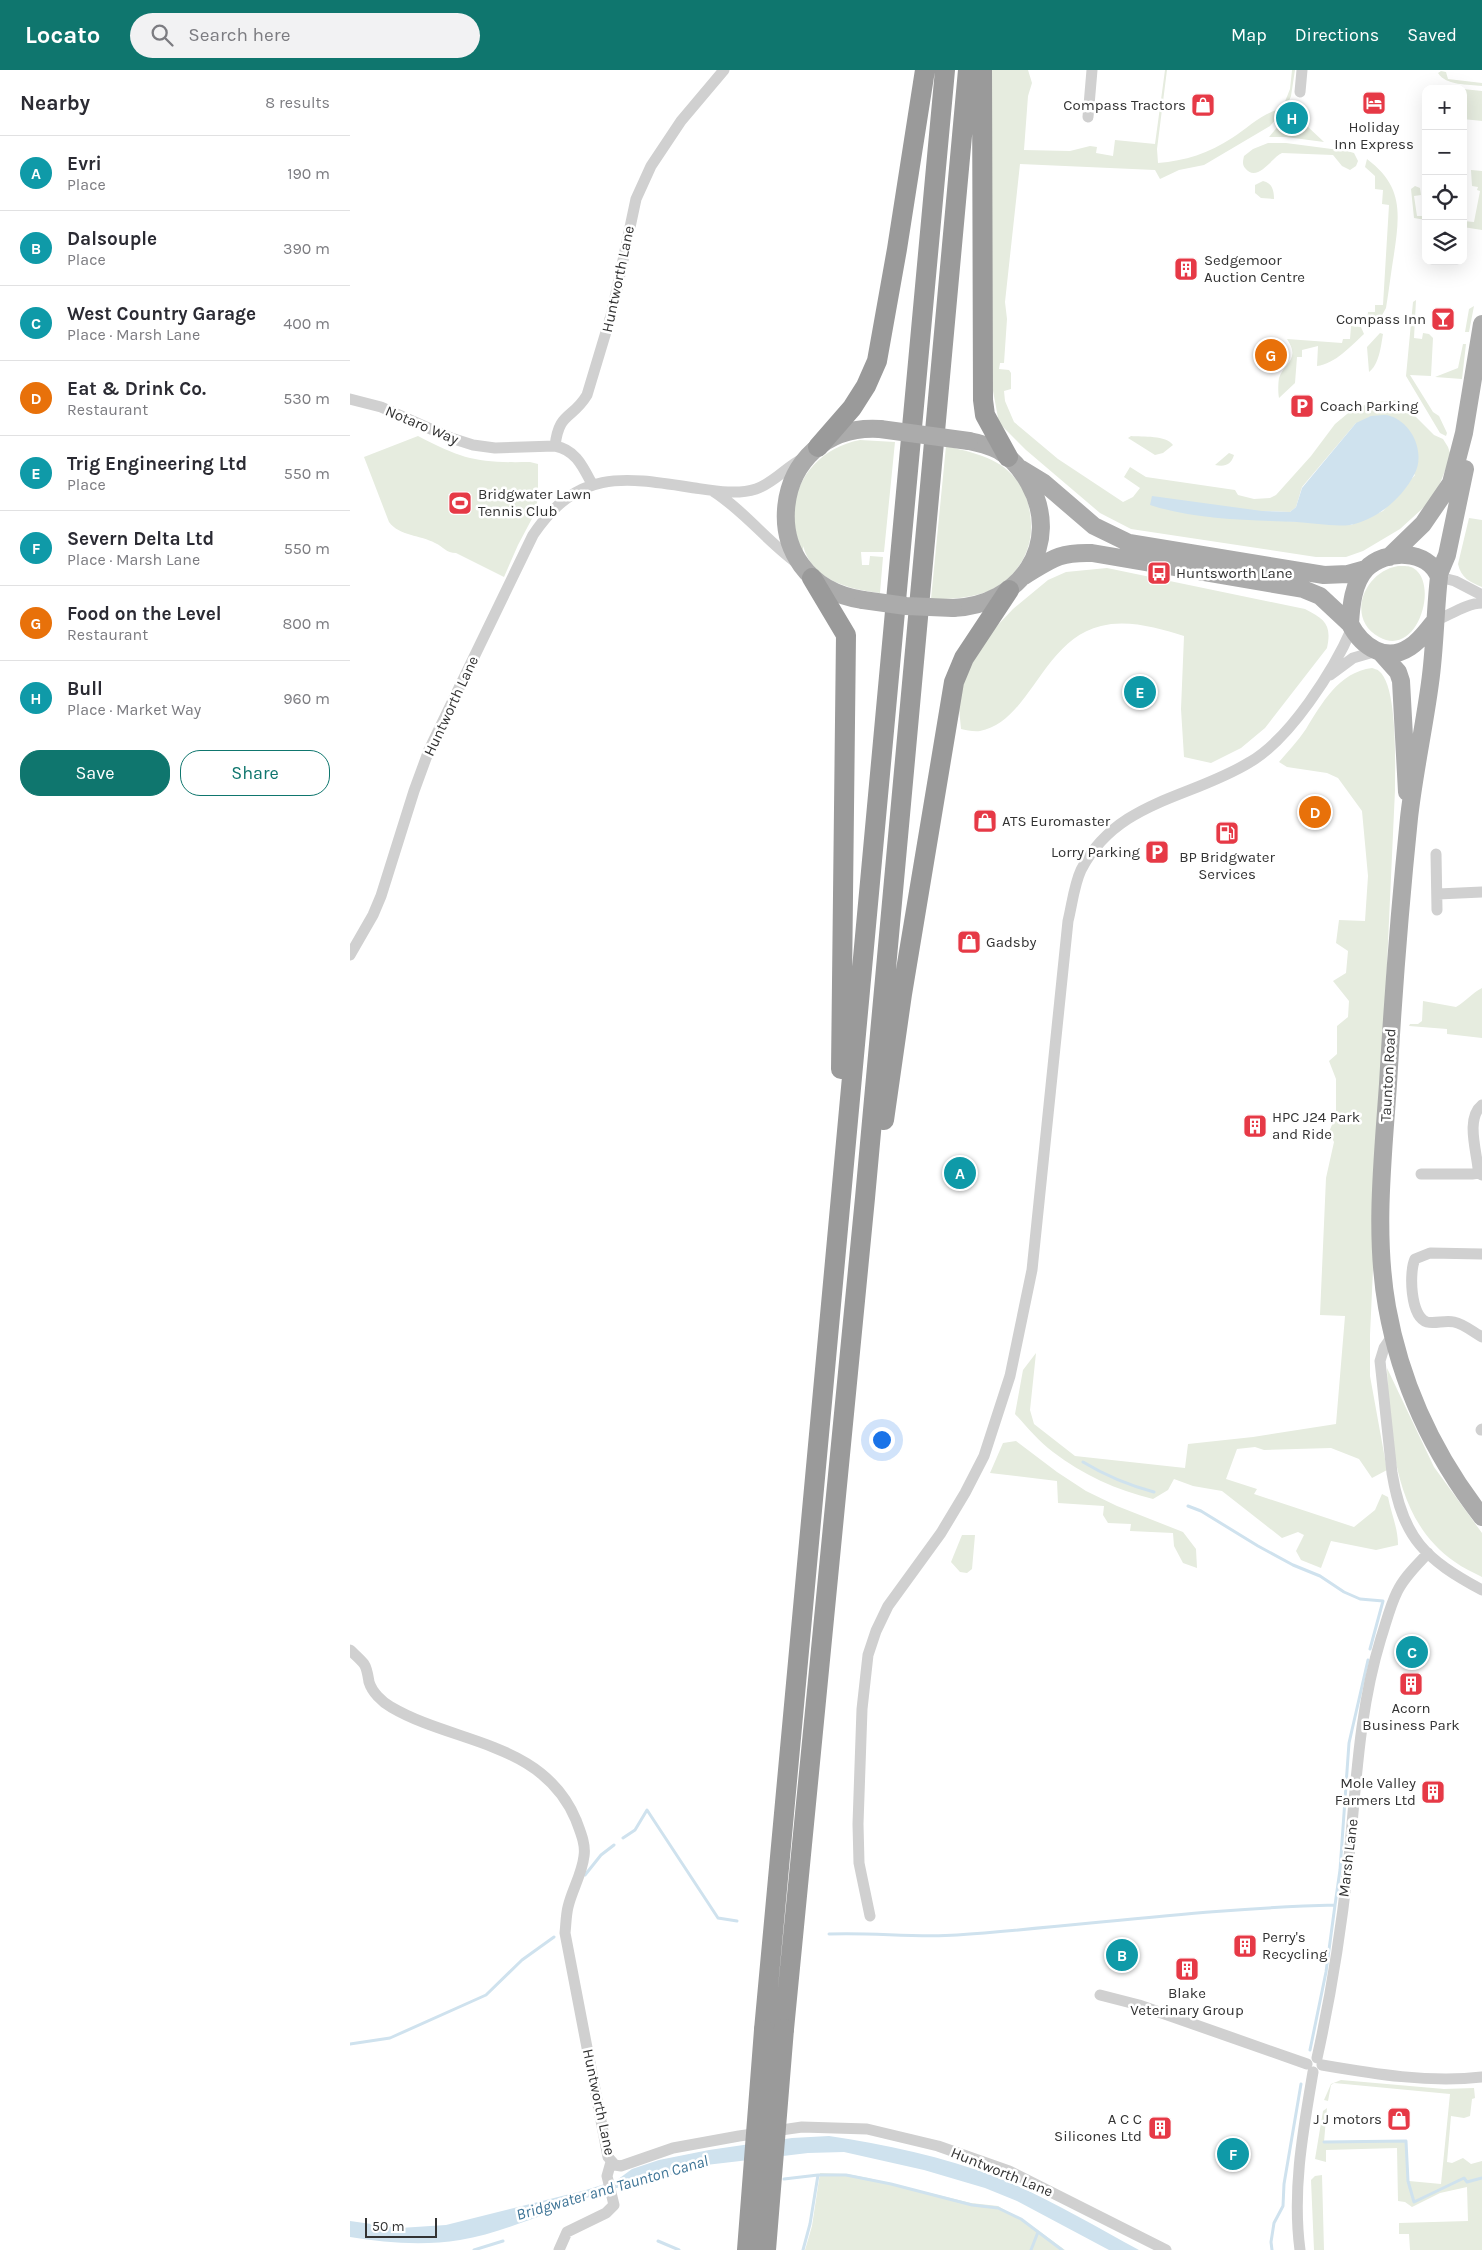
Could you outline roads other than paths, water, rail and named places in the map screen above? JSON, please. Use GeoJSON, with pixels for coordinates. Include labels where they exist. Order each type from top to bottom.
{"type":"FeatureCollection","features":[{"type":"Feature","properties":{"kind":"highway"},"geometry":{"type":"LineString","coordinates":[[813,452],[852,408],[866,386],[877,361],[898,250],[926,70]]}},
{"type":"Feature","properties":{"kind":"highway"},"geometry":{"type":"LineString","coordinates":[[747,2250],[764,2030],[846,1126],[945,70]]}},
{"type":"Feature","properties":{"kind":"highway"},"geometry":{"type":"LineString","coordinates":[[766,2250],[784,2029],[865,1198],[968,70]]}},
{"type":"Feature","properties":{"kind":"highway"},"geometry":{"type":"LineString","coordinates":[[982,70],[983,400],[985,415],[1015,463]]}},
{"type":"Feature","properties":{"kind":"highway"},"geometry":{"type":"LineString","coordinates":[[807,572],[846,635],[840,1064],[846,1126]]}},
{"type":"Feature","properties":{"kind":"highway"},"geometry":{"type":"LineString","coordinates":[[865,1198],[881,1141],[902,994],[954,682],[964,658],[1009,590]]}},
{"type":"Feature","properties":{"kind":"main road"},"geometry":{"type":"LineString","coordinates":[[1482,324],[1464,433],[1451,483],[1423,524],[1389,557],[1366,569],[1348,574],[1324,575],[1129,542],[1094,526],[1044,483],[988,446],[969,441],[880,429],[856,430],[837,436],[813,452],[791,482],[785,516],[788,538],[807,572],[831,591],[863,600],[906,606],[968,608],[986,603],[1009,590],[1024,576],[1055,557],[1069,552],[1092,553],[1303,589],[1320,596],[1351,626],[1365,644],[1380,652],[1393,653],[1411,647],[1434,621],[1439,576],[1447,555],[1482,378]]}},
{"type":"Feature","properties":{"kind":"main road"},"geometry":{"type":"LineString","coordinates":[[1015,463],[1038,498],[1041,519],[1041,536],[1036,553],[1024,576]]}},
{"type":"Feature","properties":{"kind":"main road"},"geometry":{"type":"LineString","coordinates":[[1389,557],[1402,555],[1419,558],[1439,576]]}},
{"type":"Feature","properties":{"kind":"main road"},"geometry":{"type":"LineString","coordinates":[[1351,626],[1354,593],[1366,569]]}},
{"type":"Feature","properties":{"kind":"main road","name":"Taunton Road"},"geometry":{"type":"LineString","coordinates":[[1434,621],[1435,639],[1430,683],[1410,816],[1391,1026],[1382,1179],[1383,1275],[1393,1335],[1404,1376],[1426,1428],[1461,1489],[1482,1517]]}},
{"type":"Feature","properties":{"kind":"main road","name":"Taunton Road"},"geometry":{"type":"LineString","coordinates":[[1380,652],[1398,672],[1401,682],[1410,816]]}},
{"type":"Feature","properties":{"kind":"street","name":"Huntworth Lane"},"geometry":{"type":"LineString","coordinates":[[555,446],[558,426],[582,404],[587,395],[612,312],[636,199],[651,166],[681,121],[724,70]]}},
{"type":"Feature","properties":{"kind":"street"},"geometry":{"type":"LineString","coordinates":[[1088,117],[1092,70]]}},
{"type":"Feature","properties":{"kind":"street"},"geometry":{"type":"LineString","coordinates":[[1300,92],[1302,70]]}},
{"type":"Feature","properties":{"kind":"street","name":"Notaro Way"},"geometry":{"type":"LineString","coordinates":[[350,399],[381,407],[451,438],[473,445],[495,448],[555,446]]}},
{"type":"Feature","properties":{"kind":"street"},"geometry":{"type":"LineString","coordinates":[[555,446],[564,448],[576,457],[592,484]]}},
{"type":"Feature","properties":{"kind":"street","name":"Huntworth Lane"},"geometry":{"type":"LineString","coordinates":[[350,955],[373,915],[381,896],[429,750],[529,543],[544,518],[556,506],[592,484],[606,480],[622,479],[666,483],[712,491],[732,492],[756,489],[767,484],[795,462],[813,452]]}},
{"type":"Feature","properties":{"kind":"street","name":"Huntworth Lane"},"geometry":{"type":"LineString","coordinates":[[712,491],[738,508],[787,556],[807,572]]}},
{"type":"Feature","properties":{"kind":"street"},"geometry":{"type":"LineString","coordinates":[[1439,576],[1455,581],[1482,595]]}},
{"type":"Feature","properties":{"kind":"street"},"geometry":{"type":"LineString","coordinates":[[1434,621],[1455,614],[1471,603],[1482,603]]}},
{"type":"Feature","properties":{"kind":"street"},"geometry":{"type":"LineString","coordinates":[[870,1916],[859,1863],[858,1824],[862,1709],[868,1655],[888,1606],[941,1533],[984,1456],[1010,1376],[1032,1270],[1042,1191],[1068,921],[1081,871],[1105,836],[1126,819],[1162,800],[1221,777],[1258,757],[1297,716],[1324,680],[1342,650],[1351,626]]}},
{"type":"Feature","properties":{"kind":"street"},"geometry":{"type":"LineString","coordinates":[[1324,680],[1352,658],[1380,652]]}},
{"type":"Feature","properties":{"kind":"street"},"geometry":{"type":"LineString","coordinates":[[1436,854],[1437,910]]}},
{"type":"Feature","properties":{"kind":"street"},"geometry":{"type":"LineString","coordinates":[[1438,894],[1482,892]]}},
{"type":"Feature","properties":{"kind":"street"},"geometry":{"type":"LineString","coordinates":[[1421,1174],[1481,1174],[1473,1118],[1477,1109],[1482,1105]]}},
{"type":"Feature","properties":{"kind":"street"},"geometry":{"type":"LineString","coordinates":[[1482,1254],[1425,1254],[1415,1259],[1412,1278],[1414,1301],[1422,1319],[1427,1322],[1455,1322],[1482,1337]]}},
{"type":"Feature","properties":{"kind":"street"},"geometry":{"type":"LineString","coordinates":[[1393,1335],[1384,1348],[1380,1361],[1395,1491],[1408,1529],[1418,1545],[1446,1569],[1482,1589]]}},
{"type":"Feature","properties":{"kind":"street","name":"Marsh Lane"},"geometry":{"type":"LineString","coordinates":[[1300,2250],[1296,2209],[1303,2132],[1315,2065],[1329,2004],[1354,1809],[1360,1736],[1376,1655],[1397,1592],[1409,1574],[1428,1553]]}},
{"type":"Feature","properties":{"kind":"street","name":"Huntworth Lane"},"geometry":{"type":"LineString","coordinates":[[350,1650],[365,1665],[370,1685],[381,1700],[415,1719],[448,1732],[494,1746],[524,1760],[551,1782],[572,1810],[582,1834],[585,1855],[578,1882],[568,1906],[565,1933],[608,2157],[611,2162],[621,2166],[673,2148],[802,2127],[866,2129],[938,2146],[992,2164],[1051,2191],[1166,2250]]}},
{"type":"Feature","properties":{"kind":"street"},"geometry":{"type":"LineString","coordinates":[[1100,1995],[1139,2005],[1315,2065],[1407,2077],[1482,2078]]}},
{"type":"Feature","properties":{"kind":"street"},"geometry":{"type":"LineString","coordinates":[[559,2250],[567,2232],[611,2210],[614,2205],[606,2176],[611,2162]]}},
{"type":"Feature","properties":{"kind":"water"},"geometry":{"type":"Polygon","coordinates":[[[1388,415],[1405,425],[1415,440],[1419,458],[1414,475],[1400,495],[1382,511],[1366,520],[1350,525],[1337,526],[1242,520],[1186,514],[1150,505],[1152,496],[1262,511],[1290,512],[1296,507],[1302,488],[1356,423],[1371,416],[1388,415]]]}},
{"type":"Feature","properties":{"kind":"water","name":"Bridgwater and Taunton Canal"},"geometry":{"type":"Polygon","coordinates":[[[829,2136],[914,2152],[956,2163],[996,2177],[1050,2202],[1139,2250],[1109,2250],[1017,2201],[985,2188],[924,2170],[844,2152],[808,2153],[706,2165],[654,2180],[607,2190],[579,2201],[575,2205],[560,2207],[552,2212],[507,2228],[460,2240],[433,2243],[405,2243],[350,2237],[350,2221],[400,2228],[446,2225],[586,2190],[617,2180],[632,2169],[659,2160],[709,2150],[792,2138],[829,2136]]]}},
{"type":"Feature","properties":{"kind":"waterway"},"geometry":{"type":"LineString","coordinates":[[1083,1462],[1117,1480],[1154,1492]]}},
{"type":"Feature","properties":{"kind":"waterway"},"geometry":{"type":"LineString","coordinates":[[1188,1506],[1201,1511],[1293,1565],[1320,1576],[1344,1592],[1360,1599],[1383,1601],[1370,1649]]}},
{"type":"Feature","properties":{"kind":"waterway"},"geometry":{"type":"LineString","coordinates":[[829,1934],[957,1935],[1193,1913],[1335,1905],[1340,1870],[1349,1743],[1368,1660]]}},
{"type":"Feature","properties":{"kind":"waterway"},"geometry":{"type":"LineString","coordinates":[[623,1838],[635,1830],[647,1810],[718,1918],[737,1921]]}},
{"type":"Feature","properties":{"kind":"waterway"},"geometry":{"type":"LineString","coordinates":[[585,1875],[601,1855],[614,1845]]}},
{"type":"Feature","properties":{"kind":"waterway"},"geometry":{"type":"LineString","coordinates":[[1310,2050],[1326,1972],[1335,1905]]}},
{"type":"Feature","properties":{"kind":"waterway"},"geometry":{"type":"LineString","coordinates":[[350,2044],[390,2038],[486,1995],[522,1960],[554,1937]]}},
{"type":"Feature","properties":{"kind":"waterway"},"geometry":{"type":"LineString","coordinates":[[1272,2250],[1271,2242],[1274,2223],[1283,2206],[1284,2184],[1301,2084]]}},
{"type":"Feature","properties":{"kind":"waterway"},"geometry":{"type":"LineString","coordinates":[[1324,2142],[1406,2141],[1408,2181],[1414,2202],[1464,2178],[1467,2182],[1482,2178]]}},
{"type":"Feature","properties":{"kind":"waterway"},"geometry":{"type":"LineString","coordinates":[[784,2179],[818,2175],[846,2175],[891,2184],[972,2205],[998,2208],[1021,2219],[1062,2250]]}},
{"type":"Feature","properties":{"kind":"waterway"},"geometry":{"type":"LineString","coordinates":[[803,2250],[810,2224],[818,2175]]}},
{"type":"Feature","properties":{"kind":"waterway"},"geometry":{"type":"LineString","coordinates":[[1031,2250],[1038,2232]]}},
{"type":"Feature","properties":{"kind":"waterway"},"geometry":{"type":"LineString","coordinates":[[474,2250],[503,2241]]}},
{"type":"Feature","properties":{"kind":"waterway"},"geometry":{"type":"LineString","coordinates":[[658,2241],[679,2250]]}},
{"type":"Feature","properties":{"kind":"place","name":"Holiday Inn Express"},"geometry":{"type":"Point","coordinates":[1374,103]}},
{"type":"Feature","properties":{"kind":"place","name":"Compass Tractors"},"geometry":{"type":"Point","coordinates":[1203,105]}},
{"type":"Feature","properties":{"kind":"place","name":"Bull"},"geometry":{"type":"Point","coordinates":[1292,118]}},
{"type":"Feature","properties":{"kind":"place","name":"Sedgemoor Auction Centre"},"geometry":{"type":"Point","coordinates":[1186,269]}},
{"type":"Feature","properties":{"kind":"place","name":"Compass Inn"},"geometry":{"type":"Point","coordinates":[1443,319]}},
{"type":"Feature","properties":{"kind":"place","name":"Food on the Level"},"geometry":{"type":"Point","coordinates":[1271,355]}},
{"type":"Feature","properties":{"kind":"place","name":"Coach Parking"},"geometry":{"type":"Point","coordinates":[1302,406]}},
{"type":"Feature","properties":{"kind":"place","name":"Bridgwater Lawn Tennis Club"},"geometry":{"type":"Point","coordinates":[460,503]}},
{"type":"Feature","properties":{"kind":"place","name":"Huntsworth Lane"},"geometry":{"type":"Point","coordinates":[1159,573]}},
{"type":"Feature","properties":{"kind":"place","name":"Trig Engineering Ltd"},"geometry":{"type":"Point","coordinates":[1140,692]}},
{"type":"Feature","properties":{"kind":"place","name":"Eat & Drink Co."},"geometry":{"type":"Point","coordinates":[1315,812]}},
{"type":"Feature","properties":{"kind":"place","name":"ATS Euromaster"},"geometry":{"type":"Point","coordinates":[985,821]}},
{"type":"Feature","properties":{"kind":"place","name":"BP Bridgwater Services"},"geometry":{"type":"Point","coordinates":[1227,833]}},
{"type":"Feature","properties":{"kind":"place","name":"Lorry Parking"},"geometry":{"type":"Point","coordinates":[1157,852]}},
{"type":"Feature","properties":{"kind":"place","name":"Gadsby"},"geometry":{"type":"Point","coordinates":[969,942]}},
{"type":"Feature","properties":{"kind":"place","name":"HPC J24 Park and Ride"},"geometry":{"type":"Point","coordinates":[1255,1126]}},
{"type":"Feature","properties":{"kind":"place","name":"Evri"},"geometry":{"type":"Point","coordinates":[960,1173]}},
{"type":"Feature","properties":{"kind":"place","name":"West Country Garage"},"geometry":{"type":"Point","coordinates":[1412,1652]}},
{"type":"Feature","properties":{"kind":"place","name":"Acorn Business Park"},"geometry":{"type":"Point","coordinates":[1411,1684]}},
{"type":"Feature","properties":{"kind":"place","name":"Mole Valley Farmers Ltd"},"geometry":{"type":"Point","coordinates":[1433,1792]}},
{"type":"Feature","properties":{"kind":"place","name":"Perry's Recycling"},"geometry":{"type":"Point","coordinates":[1245,1946]}},
{"type":"Feature","properties":{"kind":"place","name":"Dalsouple"},"geometry":{"type":"Point","coordinates":[1122,1955]}},
{"type":"Feature","properties":{"kind":"place","name":"Blake Veterinary Group"},"geometry":{"type":"Point","coordinates":[1187,1969]}},
{"type":"Feature","properties":{"kind":"place","name":"J J motors"},"geometry":{"type":"Point","coordinates":[1399,2119]}},
{"type":"Feature","properties":{"kind":"place","name":"A C C Silicones Ltd"},"geometry":{"type":"Point","coordinates":[1160,2128]}},
{"type":"Feature","properties":{"kind":"place","name":"Severn Delta Ltd"},"geometry":{"type":"Point","coordinates":[1233,2154]}}]}
